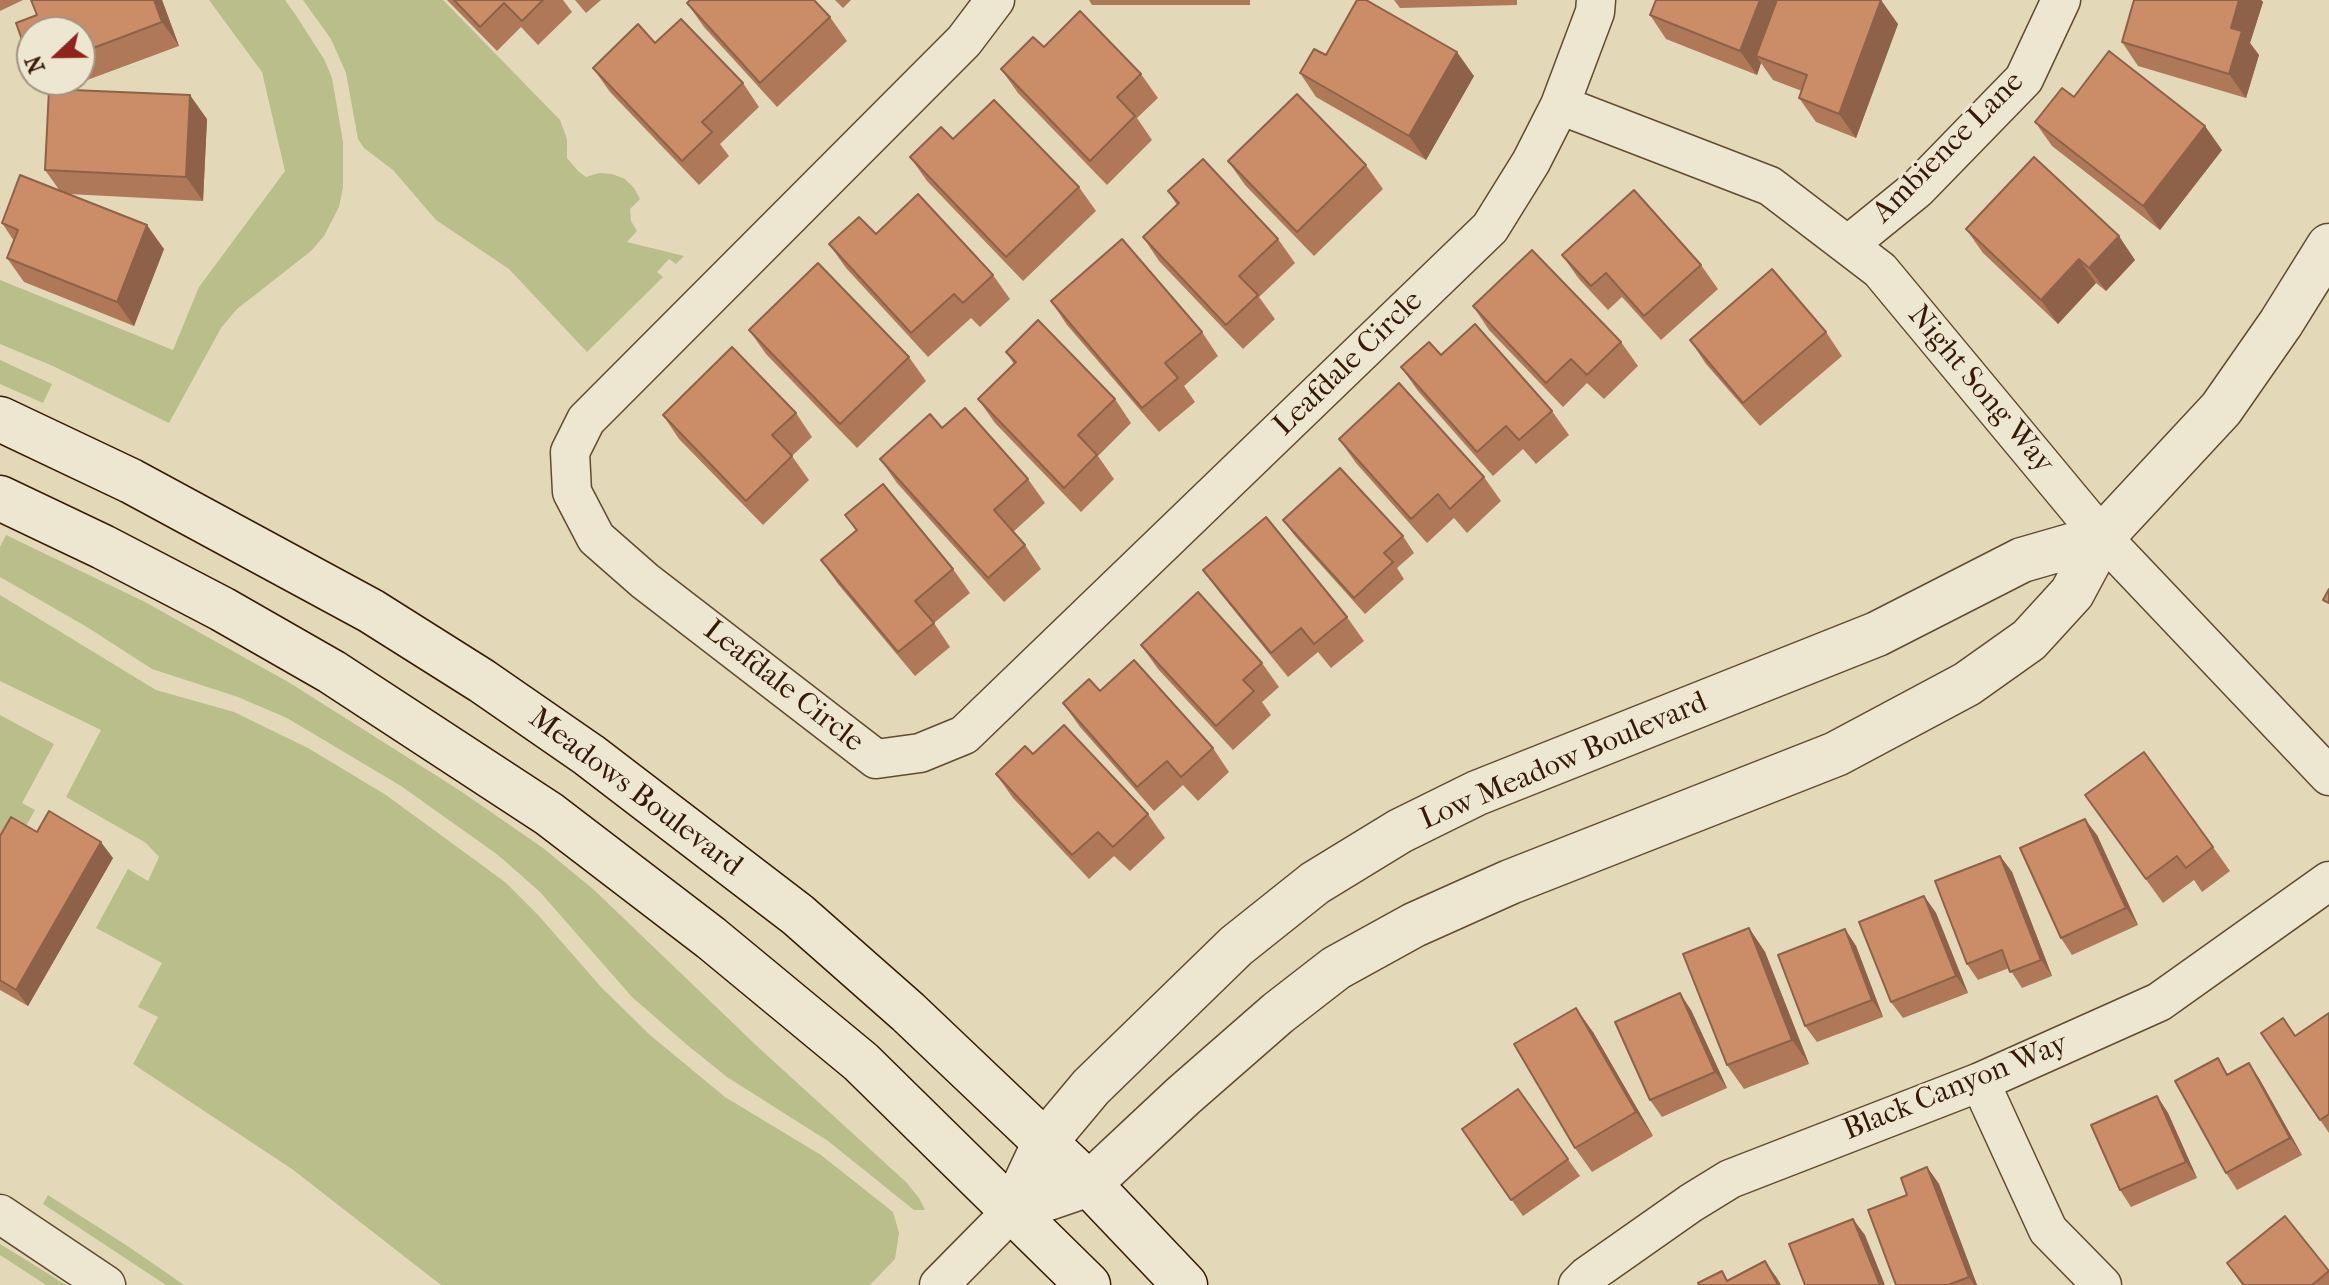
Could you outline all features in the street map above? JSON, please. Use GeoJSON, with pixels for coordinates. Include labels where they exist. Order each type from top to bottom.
{"type":"FeatureCollection","features":[{"type":"Feature","properties":{"kind":"street","name":"Leafdale Circle"},"geometry":{"type":"LineString","coordinates":[[995,0],[964,41],[586,420],[570,452],[572,492],[596,538],[645,581],[876,759],[920,753],[964,735],[1490,228],[1531,162],[1560,105],[1595,12],[1596,0]]}},
{"type":"Feature","properties":{"kind":"street","name":"Ambience Lane"},"geometry":{"type":"LineString","coordinates":[[1848,245],[1917,189],[2024,79],[2061,0]]}},
{"type":"Feature","properties":{"kind":"street","name":"Night Song Way"},"geometry":{"type":"LineString","coordinates":[[1560,105],[1770,186],[1880,270],[2102,537],[2329,776]]}},
{"type":"Feature","properties":{"kind":"street","name":"Low Meadow Boulevard"},"geometry":{"type":"LineString","coordinates":[[1013,1210],[1089,1184],[1243,1044],[1336,968],[1414,925],[1510,882],[1836,754],[1967,684],[2029,640],[2072,593],[2102,537],[2221,409],[2281,323],[2329,246]]}},
{"type":"Feature","properties":{"kind":"street","name":"Meadows Boulevard"},"geometry":{"type":"LineString","coordinates":[[0,419],[131,481],[371,611],[482,681],[577,747],[798,915],[908,1012],[1089,1184],[1185,1285]]}},
{"type":"Feature","properties":{"kind":"street"},"geometry":{"type":"LineString","coordinates":[[0,498],[116,554],[263,632],[332,672],[549,814],[731,953],[861,1062],[1088,1285]]}},
{"type":"Feature","properties":{"kind":"street","name":"Low Meadow Boulevard"},"geometry":{"type":"LineString","coordinates":[[939,1285],[1013,1210],[1045,1142],[1091,1087],[1236,946],[1315,883],[1400,831],[1477,793],[1877,634],[2022,560],[2102,537]]}},
{"type":"Feature","properties":{"kind":"street","name":"Black Canyon Way"},"geometry":{"type":"LineString","coordinates":[[1578,1285],[1678,1212],[1730,1179],[1980,1082],[2159,1002],[2329,881]]}},
{"type":"Feature","properties":{"kind":"street"},"geometry":{"type":"LineString","coordinates":[[1980,1082],[2048,1230],[2102,1285]]}},
{"type":"Feature","properties":{"kind":"street"},"geometry":{"type":"LineString","coordinates":[[0,1214],[106,1285]]}},
{"type":"Feature","properties":{"kind":"green space"},"geometry":{"type":"Polygon","coordinates":[[[209,0],[285,0],[324,59],[332,78],[343,142],[343,187],[339,207],[324,236],[311,251],[237,309],[221,328],[169,423],[53,366],[0,344],[0,280],[173,350],[199,287],[285,171],[262,72],[209,0]]]}},
{"type":"Feature","properties":{"kind":"green space"},"geometry":{"type":"Polygon","coordinates":[[[303,0],[443,0],[560,120],[567,139],[567,158],[578,171],[586,177],[599,173],[612,174],[625,179],[634,188],[640,199],[630,209],[631,221],[637,231],[627,242],[684,256],[676,264],[669,259],[657,272],[663,277],[587,352],[509,269],[436,220],[393,170],[364,148],[358,139],[346,73],[331,39],[303,0]]]}},
{"type":"Feature","properties":{"kind":"green space"},"geometry":{"type":"Polygon","coordinates":[[[0,360],[52,384],[43,403],[0,384],[0,360]]]}},
{"type":"Feature","properties":{"kind":"green space"},"geometry":{"type":"Polygon","coordinates":[[[6,535],[145,602],[290,683],[459,790],[543,848],[593,889],[759,1048],[906,1182],[925,1210],[914,1210],[828,1141],[727,1077],[686,1044],[632,997],[540,892],[498,855],[401,786],[287,718],[238,697],[152,669],[0,577],[0,547],[6,535]]]}},
{"type":"Feature","properties":{"kind":"green space"},"geometry":{"type":"Polygon","coordinates":[[[0,595],[156,690],[234,712],[308,748],[386,795],[505,882],[601,987],[650,1035],[725,1097],[821,1155],[893,1212],[899,1233],[895,1259],[870,1285],[441,1285],[292,1169],[133,1064],[158,1017],[138,1007],[162,963],[96,928],[128,869],[148,881],[159,857],[146,843],[66,797],[101,730],[0,681],[0,595]]]}},
{"type":"Feature","properties":{"kind":"green space"},"geometry":{"type":"Polygon","coordinates":[[[0,715],[54,744],[22,803],[35,810],[0,873],[0,715]]]}},
{"type":"Feature","properties":{"kind":"green space"},"geometry":{"type":"Polygon","coordinates":[[[48,1195],[184,1285],[166,1285],[43,1204],[48,1195]]]}},
{"type":"Feature","properties":{"kind":"green space"},"geometry":{"type":"Polygon","coordinates":[[[0,1244],[66,1285],[46,1285],[0,1255],[0,1244]]]}},
{"type":"Feature","properties":{"kind":"building"},"geometry":{"type":"Polygon","coordinates":[[[31,0],[154,0],[162,22],[96,47],[96,16],[34,16],[37,15],[31,0]]]}},
{"type":"Feature","properties":{"kind":"building"},"geometry":{"type":"Polygon","coordinates":[[[454,0],[543,0],[522,21],[504,3],[480,27],[454,0]]]}},
{"type":"Feature","properties":{"kind":"building"},"geometry":{"type":"Polygon","coordinates":[[[690,0],[814,0],[830,17],[760,83],[687,3],[690,0]]]}},
{"type":"Feature","properties":{"kind":"building"},"geometry":{"type":"Polygon","coordinates":[[[1357,0],[1366,0],[1457,52],[1409,136],[1300,73],[1314,49],[1326,55],[1357,0]]]}},
{"type":"Feature","properties":{"kind":"building"},"geometry":{"type":"Polygon","coordinates":[[[1656,0],[1760,0],[1740,51],[1650,15],[1656,0]]]}},
{"type":"Feature","properties":{"kind":"building"},"geometry":{"type":"Polygon","coordinates":[[[1777,0],[1881,0],[1839,114],[1799,98],[1807,75],[1756,56],[1777,0]]]}},
{"type":"Feature","properties":{"kind":"building"},"geometry":{"type":"Polygon","coordinates":[[[2134,0],[2239,0],[2231,28],[2242,31],[2229,74],[2122,42],[2134,0]]]}},
{"type":"Feature","properties":{"kind":"building"},"geometry":{"type":"Polygon","coordinates":[[[1080,11],[1141,74],[1117,97],[1135,116],[1090,161],[1001,69],[1033,37],[1044,47],[1080,11]]]}},
{"type":"Feature","properties":{"kind":"building"},"geometry":{"type":"Polygon","coordinates":[[[681,19],[743,83],[702,122],[712,132],[682,161],[593,68],[638,24],[655,43],[681,19]]]}},
{"type":"Feature","properties":{"kind":"building"},"geometry":{"type":"Polygon","coordinates":[[[2109,51],[2205,126],[2143,206],[2035,122],[2062,88],[2074,97],[2109,51]]]}},
{"type":"Feature","properties":{"kind":"building"},"geometry":{"type":"Polygon","coordinates":[[[96,91],[190,95],[186,177],[45,170],[49,96],[96,96],[96,91]]]}},
{"type":"Feature","properties":{"kind":"building"},"geometry":{"type":"Polygon","coordinates":[[[1297,94],[1366,165],[1297,232],[1228,161],[1297,94]]]}},
{"type":"Feature","properties":{"kind":"building"},"geometry":{"type":"Polygon","coordinates":[[[994,100],[1079,187],[1006,257],[910,157],[941,127],[953,139],[994,100]]]}},
{"type":"Feature","properties":{"kind":"building"},"geometry":{"type":"Polygon","coordinates":[[[2034,157],[2119,236],[2089,268],[2079,259],[2041,300],[1966,229],[2034,157]]]}},
{"type":"Feature","properties":{"kind":"building"},"geometry":{"type":"Polygon","coordinates":[[[1203,159],[1278,239],[1239,276],[1258,295],[1226,325],[1143,237],[1179,203],[1168,191],[1203,159]]]}},
{"type":"Feature","properties":{"kind":"building"},"geometry":{"type":"Polygon","coordinates":[[[20,175],[147,225],[117,302],[7,258],[18,230],[2,223],[20,175]]]}},
{"type":"Feature","properties":{"kind":"building"},"geometry":{"type":"Polygon","coordinates":[[[1634,190],[1701,265],[1644,316],[1606,273],[1591,286],[1562,255],[1634,190]]]}},
{"type":"Feature","properties":{"kind":"building"},"geometry":{"type":"Polygon","coordinates":[[[918,194],[993,275],[963,303],[954,294],[911,333],[829,244],[859,217],[876,234],[918,194]]]}},
{"type":"Feature","properties":{"kind":"building"},"geometry":{"type":"Polygon","coordinates":[[[1122,239],[1202,332],[1165,363],[1178,378],[1142,408],[1051,301],[1122,239]]]}},
{"type":"Feature","properties":{"kind":"building"},"geometry":{"type":"Polygon","coordinates":[[[1532,250],[1621,342],[1587,375],[1571,359],[1546,383],[1473,306],[1532,250]]]}},
{"type":"Feature","properties":{"kind":"building"},"geometry":{"type":"Polygon","coordinates":[[[818,263],[909,357],[840,424],[749,330],[818,263]]]}},
{"type":"Feature","properties":{"kind":"building"},"geometry":{"type":"Polygon","coordinates":[[[1772,269],[1826,332],[1743,403],[1690,340],[1772,269]]]}},
{"type":"Feature","properties":{"kind":"building"},"geometry":{"type":"Polygon","coordinates":[[[1038,320],[1115,399],[1078,435],[1097,455],[1064,488],[978,399],[1016,362],[1006,352],[1038,320]]]}},
{"type":"Feature","properties":{"kind":"building"},"geometry":{"type":"Polygon","coordinates":[[[1475,324],[1552,411],[1519,440],[1506,426],[1477,452],[1401,367],[1429,342],[1441,355],[1475,324]]]}},
{"type":"Feature","properties":{"kind":"building"},"geometry":{"type":"Polygon","coordinates":[[[732,347],[796,413],[772,435],[792,456],[746,501],[663,415],[732,347]]]}},
{"type":"Feature","properties":{"kind":"building"},"geometry":{"type":"Polygon","coordinates":[[[1399,383],[1484,477],[1450,509],[1438,494],[1411,519],[1339,439],[1399,383]]]}},
{"type":"Feature","properties":{"kind":"building"},"geometry":{"type":"Polygon","coordinates":[[[965,408],[1028,479],[994,510],[1025,545],[988,578],[880,459],[930,414],[942,428],[965,408]]]}},
{"type":"Feature","properties":{"kind":"building"},"geometry":{"type":"Polygon","coordinates":[[[1340,468],[1403,536],[1384,553],[1393,562],[1354,598],[1283,520],[1340,468]]]}},
{"type":"Feature","properties":{"kind":"building"},"geometry":{"type":"Polygon","coordinates":[[[883,484],[953,569],[915,601],[934,623],[898,652],[821,560],[857,530],[845,515],[883,484]]]}},
{"type":"Feature","properties":{"kind":"building"},"geometry":{"type":"Polygon","coordinates":[[[1266,517],[1347,617],[1314,644],[1301,628],[1271,653],[1203,570],[1266,517]]]}},
{"type":"Feature","properties":{"kind":"building"},"geometry":{"type":"Polygon","coordinates":[[[2329,589],[2329,603],[2323,600],[2329,589]]]}},
{"type":"Feature","properties":{"kind":"building"},"geometry":{"type":"Polygon","coordinates":[[[1198,592],[1262,663],[1243,680],[1254,691],[1216,726],[1141,645],[1198,592]]]}},
{"type":"Feature","properties":{"kind":"building"},"geometry":{"type":"Polygon","coordinates":[[[1134,660],[1213,748],[1181,777],[1167,761],[1137,787],[1063,703],[1089,679],[1100,691],[1134,660]]]}},
{"type":"Feature","properties":{"kind":"building"},"geometry":{"type":"Polygon","coordinates":[[[1064,725],[1148,814],[1113,847],[1098,832],[1072,855],[996,774],[1025,746],[1033,754],[1064,725]]]}},
{"type":"Feature","properties":{"kind":"building"},"geometry":{"type":"Polygon","coordinates":[[[2144,752],[2213,847],[2186,868],[2177,856],[2146,879],[2085,795],[2144,752]]]}},
{"type":"Feature","properties":{"kind":"building"},"geometry":{"type":"Polygon","coordinates":[[[49,811],[101,842],[16,990],[0,980],[0,836],[11,817],[37,832],[49,811]]]}},
{"type":"Feature","properties":{"kind":"building"},"geometry":{"type":"Polygon","coordinates":[[[2085,819],[2126,908],[2061,938],[2020,848],[2085,819]]]}},
{"type":"Feature","properties":{"kind":"building"},"geometry":{"type":"Polygon","coordinates":[[[2000,856],[2041,960],[2010,972],[2002,950],[1967,964],[1935,881],[2000,856]]]}},
{"type":"Feature","properties":{"kind":"building"},"geometry":{"type":"Polygon","coordinates":[[[1924,896],[1956,976],[1891,1002],[1859,922],[1924,896]]]}},
{"type":"Feature","properties":{"kind":"building"},"geometry":{"type":"Polygon","coordinates":[[[1749,928],[1792,1040],[1727,1065],[1683,954],[1749,928]]]}},
{"type":"Feature","properties":{"kind":"building"},"geometry":{"type":"Polygon","coordinates":[[[1845,929],[1872,1000],[1805,1026],[1778,955],[1845,929]]]}},
{"type":"Feature","properties":{"kind":"building"},"geometry":{"type":"Polygon","coordinates":[[[1680,993],[1715,1072],[1650,1100],[1615,1022],[1680,993]]]}},
{"type":"Feature","properties":{"kind":"building"},"geometry":{"type":"Polygon","coordinates":[[[1576,1008],[1636,1112],[1575,1148],[1514,1044],[1576,1008]]]}},
{"type":"Feature","properties":{"kind":"building"},"geometry":{"type":"Polygon","coordinates":[[[2329,1013],[2329,1114],[2320,1120],[2261,1033],[2283,1018],[2295,1036],[2329,1013]]]}},
{"type":"Feature","properties":{"kind":"building"},"geometry":{"type":"Polygon","coordinates":[[[2218,1058],[2227,1075],[2249,1063],[2290,1138],[2226,1173],[2175,1081],[2218,1058]]]}},
{"type":"Feature","properties":{"kind":"building"},"geometry":{"type":"Polygon","coordinates":[[[1518,1089],[1568,1159],[1511,1200],[1462,1129],[1518,1089]]]}},
{"type":"Feature","properties":{"kind":"building"},"geometry":{"type":"Polygon","coordinates":[[[2157,1096],[2186,1162],[2120,1190],[2091,1125],[2157,1096]]]}},
{"type":"Feature","properties":{"kind":"building"},"geometry":{"type":"Polygon","coordinates":[[[1927,1167],[1969,1277],[1948,1285],[1896,1285],[1868,1210],[1907,1195],[1901,1178],[1927,1167]]]}},
{"type":"Feature","properties":{"kind":"building"},"geometry":{"type":"Polygon","coordinates":[[[2285,1216],[2329,1271],[2312,1285],[2244,1285],[2227,1263],[2285,1216]]]}},
{"type":"Feature","properties":{"kind":"building"},"geometry":{"type":"Polygon","coordinates":[[[1853,1219],[1880,1285],[1805,1285],[1789,1244],[1853,1219]]]}},
{"type":"Feature","properties":{"kind":"building"},"geometry":{"type":"Polygon","coordinates":[[[1765,1261],[1778,1285],[1698,1283],[1722,1271],[1727,1281],[1765,1261]]]}}]}
